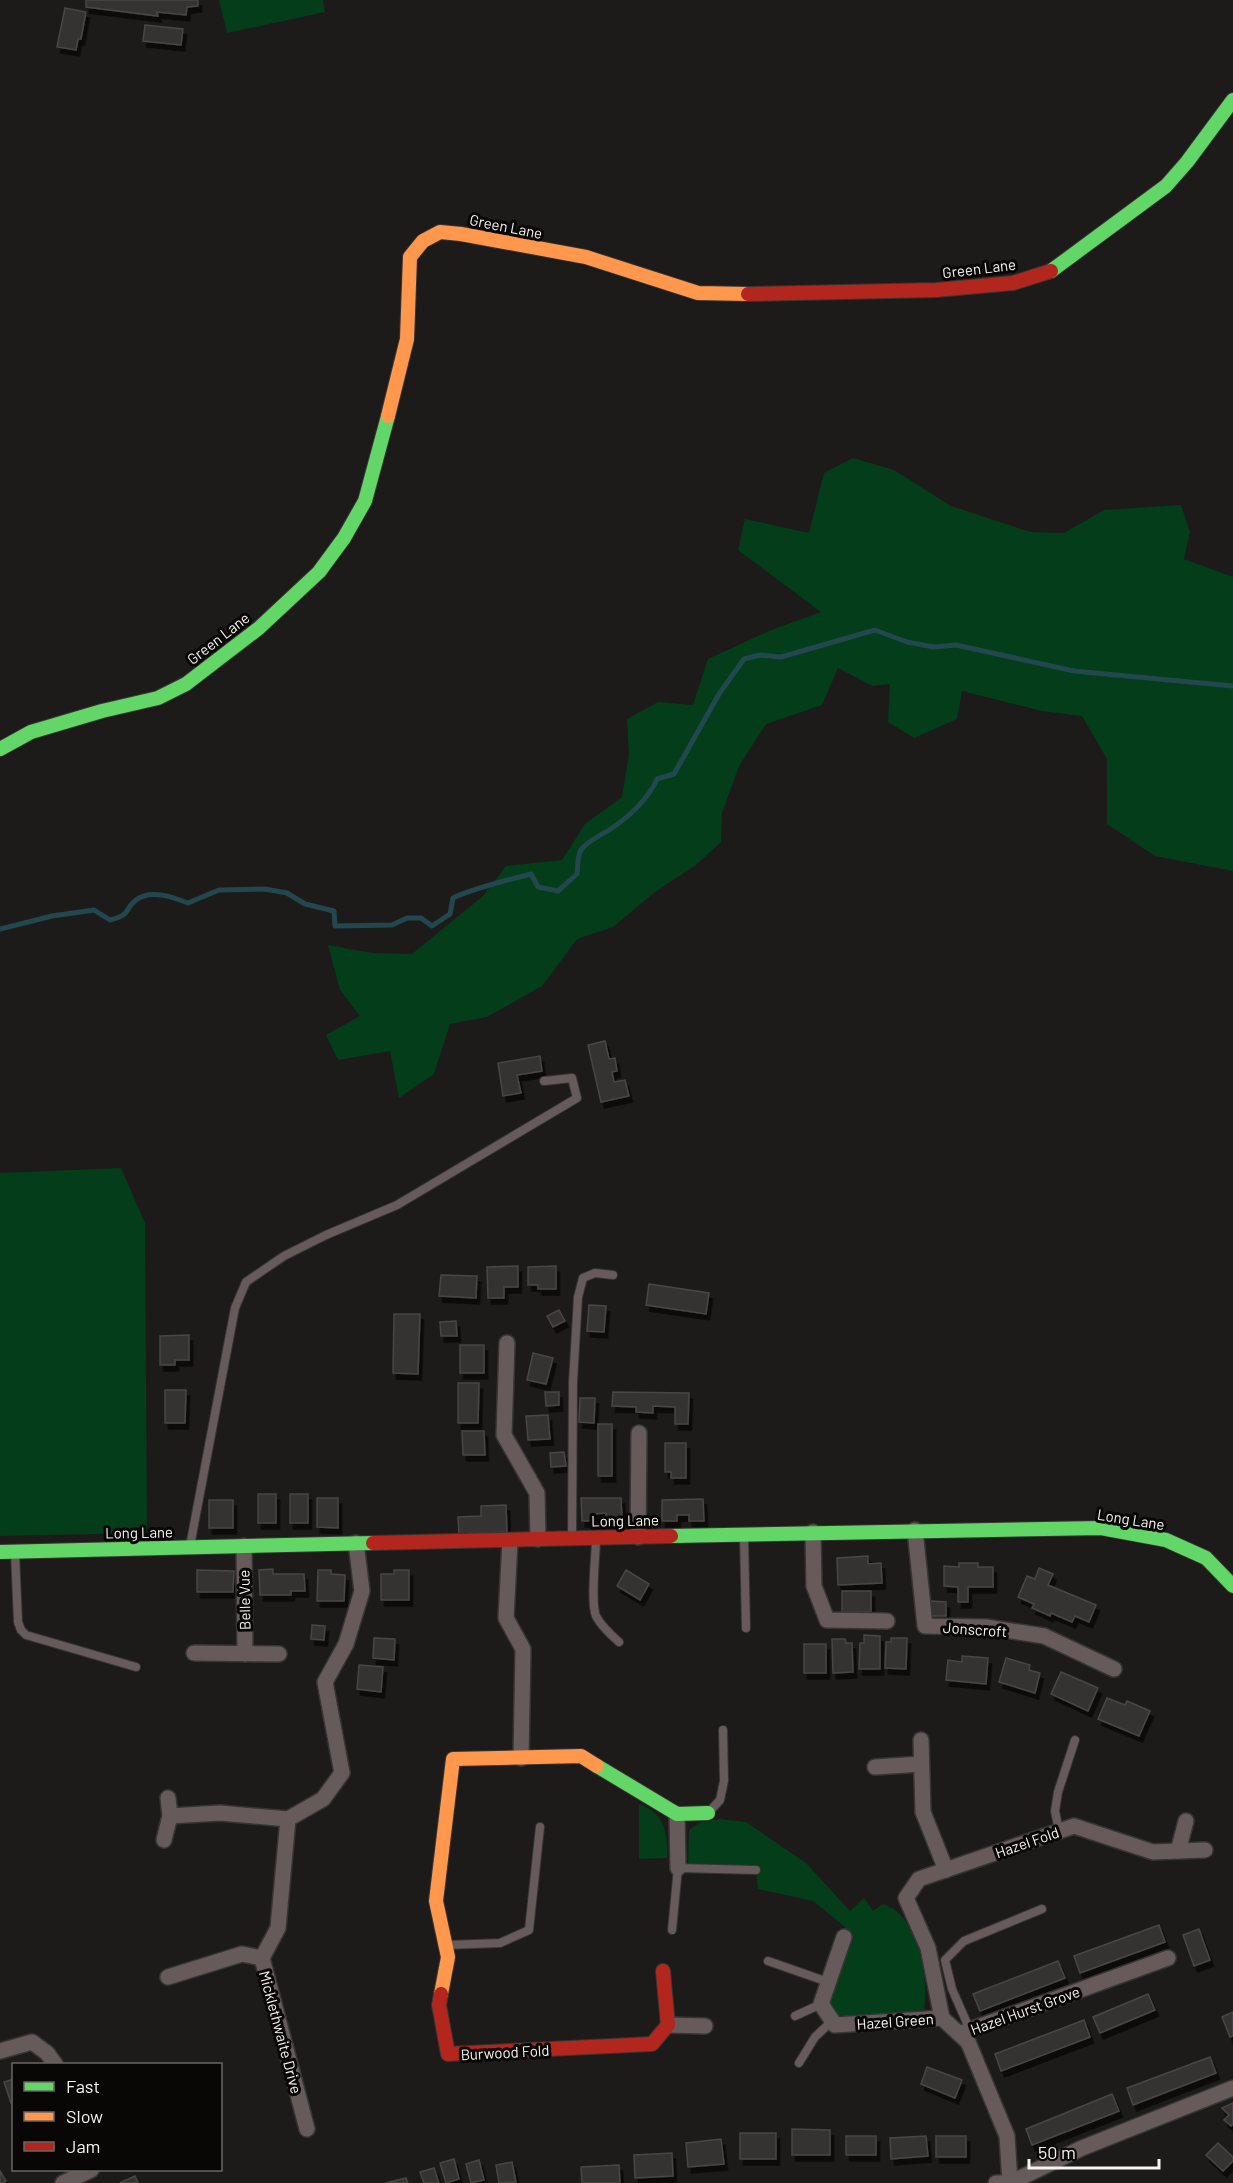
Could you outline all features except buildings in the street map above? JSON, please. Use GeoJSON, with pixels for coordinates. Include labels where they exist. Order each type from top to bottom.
{"type":"FeatureCollection","features":[{"type":"Feature","properties":{"kind":"street","name":"Green Lane"},"geometry":{"type":"LineString","coordinates":[[0,749],[31,732],[102,711],[158,698],[186,684],[259,628],[319,572],[344,538],[365,501],[397,383],[406,339],[410,257],[423,241],[440,232],[586,257],[698,293],[777,295],[936,290],[1013,283],[1048,272],[1166,186],[1187,162],[1233,100]]}},
{"type":"Feature","properties":{"kind":"street"},"geometry":{"type":"LineString","coordinates":[[507,1343],[504,1435],[537,1493],[538,1539]]}},
{"type":"Feature","properties":{"kind":"street"},"geometry":{"type":"LineString","coordinates":[[638,1537],[639,1432]]}},
{"type":"Feature","properties":{"kind":"street","name":"Long Lane"},"geometry":{"type":"LineString","coordinates":[[0,1552],[813,1532],[1101,1528],[1166,1540],[1206,1558],[1233,1586]]}},
{"type":"Feature","properties":{"kind":"street","name":"Jonscroft"},"geometry":{"type":"LineString","coordinates":[[915,1530],[925,1626],[986,1627],[1044,1636],[1114,1669]]}},
{"type":"Feature","properties":{"kind":"street"},"geometry":{"type":"LineString","coordinates":[[813,1532],[814,1586],[827,1620],[887,1621]]}},
{"type":"Feature","properties":{"kind":"street"},"geometry":{"type":"LineString","coordinates":[[510,1541],[506,1618],[523,1649],[521,1758]]}},
{"type":"Feature","properties":{"kind":"street"},"geometry":{"type":"LineString","coordinates":[[170,1816],[220,1813],[288,1820],[323,1799],[342,1773],[325,1682],[346,1644],[362,1591],[356,1543]]}},
{"type":"Feature","properties":{"kind":"street","name":"Belle Vue"},"geometry":{"type":"LineString","coordinates":[[244,1546],[244,1654]]}},
{"type":"Feature","properties":{"kind":"street"},"geometry":{"type":"LineString","coordinates":[[194,1653],[279,1654]]}},
{"type":"Feature","properties":{"kind":"street"},"geometry":{"type":"LineString","coordinates":[[921,1740],[923,1812],[946,1870]]}},
{"type":"Feature","properties":{"kind":"street","name":"Burwood Fold"},"geometry":{"type":"LineString","coordinates":[[668,2025],[652,2044],[448,2054],[439,2005],[448,1958],[436,1901],[453,1759],[581,1756],[677,1814]]}},
{"type":"Feature","properties":{"kind":"street"},"geometry":{"type":"LineString","coordinates":[[874,1767],[921,1764]]}},
{"type":"Feature","properties":{"kind":"street"},"geometry":{"type":"LineString","coordinates":[[164,1840],[170,1816],[168,1797]]}},
{"type":"Feature","properties":{"kind":"street"},"geometry":{"type":"LineString","coordinates":[[678,1868],[677,1814],[708,1813]]}},
{"type":"Feature","properties":{"kind":"street","name":"Micklethwaite Drive"},"geometry":{"type":"LineString","coordinates":[[288,1820],[278,1928],[262,1958],[307,2129]]}},
{"type":"Feature","properties":{"kind":"street"},"geometry":{"type":"LineString","coordinates":[[1178,1851],[1186,1821]]}},
{"type":"Feature","properties":{"kind":"street","name":"Hazel Fold"},"geometry":{"type":"LineString","coordinates":[[942,2018],[928,1948],[906,1898],[919,1879],[1074,1826],[1153,1852],[1205,1850]]}},
{"type":"Feature","properties":{"kind":"street"},"geometry":{"type":"LineString","coordinates":[[832,2020],[821,2004],[844,1937]]}},
{"type":"Feature","properties":{"kind":"street"},"geometry":{"type":"LineString","coordinates":[[168,1977],[242,1954],[262,1958]]}},
{"type":"Feature","properties":{"kind":"street","name":"Hazel Hurst Grove"},"geometry":{"type":"LineString","coordinates":[[1010,2183],[1007,2136],[969,2036],[1168,1958]]}},
{"type":"Feature","properties":{"kind":"street"},"geometry":{"type":"LineString","coordinates":[[663,1971],[668,2025],[705,2026]]}},
{"type":"Feature","properties":{"kind":"street"},"geometry":{"type":"LineString","coordinates":[[942,2018],[969,2036]]}},
{"type":"Feature","properties":{"kind":"street","name":"Hazel Green"},"geometry":{"type":"LineString","coordinates":[[832,2020],[835,2025],[942,2018]]}},
{"type":"Feature","properties":{"kind":"street"},"geometry":{"type":"LineString","coordinates":[[0,2051],[32,2042],[47,2053],[54,2063]]}},
{"type":"Feature","properties":{"kind":"street"},"geometry":{"type":"LineString","coordinates":[[996,2183],[1010,2183],[1082,2148],[1233,2088]]}},
{"type":"Feature","properties":{"kind":"street"},"geometry":{"type":"LineString","coordinates":[[63,2183],[87,2171]]}},
{"type":"Feature","properties":{"kind":"lane"},"geometry":{"type":"LineString","coordinates":[[190,1547],[235,1308],[246,1282],[295,1251],[326,1235],[397,1206],[577,1098],[572,1078],[544,1081]]}},
{"type":"Feature","properties":{"kind":"lane"},"geometry":{"type":"LineString","coordinates":[[572,1538],[573,1382],[578,1297],[584,1278],[595,1273],[613,1275]]}},
{"type":"Feature","properties":{"kind":"lane"},"geometry":{"type":"LineString","coordinates":[[743,1534],[746,1628]]}},
{"type":"Feature","properties":{"kind":"lane"},"geometry":{"type":"LineString","coordinates":[[597,1538],[594,1599],[596,1615],[609,1633],[619,1641]]}},
{"type":"Feature","properties":{"kind":"lane"},"geometry":{"type":"LineString","coordinates":[[15,1551],[18,1622],[26,1635],[136,1667]]}},
{"type":"Feature","properties":{"kind":"lane"},"geometry":{"type":"LineString","coordinates":[[708,1813],[720,1800],[724,1780],[723,1730]]}},
{"type":"Feature","properties":{"kind":"lane"},"geometry":{"type":"LineString","coordinates":[[1059,1831],[1055,1811],[1058,1792],[1075,1740]]}},
{"type":"Feature","properties":{"kind":"lane"},"geometry":{"type":"LineString","coordinates":[[446,1945],[500,1942],[530,1930],[540,1827]]}},
{"type":"Feature","properties":{"kind":"lane"},"geometry":{"type":"LineString","coordinates":[[672,1930],[678,1868],[756,1870]]}},
{"type":"Feature","properties":{"kind":"lane"},"geometry":{"type":"LineString","coordinates":[[969,2036],[952,1989],[945,1960],[964,1941],[1042,1910]]}},
{"type":"Feature","properties":{"kind":"lane"},"geometry":{"type":"LineString","coordinates":[[768,1961],[828,1982]]}},
{"type":"Feature","properties":{"kind":"lane"},"geometry":{"type":"LineString","coordinates":[[795,2016],[821,2004]]}},
{"type":"Feature","properties":{"kind":"lane"},"geometry":{"type":"LineString","coordinates":[[799,2063],[815,2037],[832,2020]]}},
{"type":"Feature","properties":{"kind":"green space"},"geometry":{"type":"Polygon","coordinates":[[[219,0],[323,0],[325,12],[227,33],[219,0]]]}},
{"type":"Feature","properties":{"kind":"green space"},"geometry":{"type":"Polygon","coordinates":[[[853,458],[894,470],[951,506],[1030,532],[1064,533],[1104,510],[1181,505],[1190,532],[1184,559],[1233,577],[1233,871],[1155,856],[1107,824],[1107,759],[1082,716],[1042,711],[962,691],[957,719],[914,738],[888,722],[890,684],[872,686],[838,668],[822,705],[766,724],[739,766],[722,813],[721,842],[696,865],[655,892],[613,927],[577,939],[542,986],[487,1017],[450,1024],[434,1074],[399,1098],[390,1051],[338,1060],[326,1035],[360,1016],[340,990],[328,945],[372,953],[412,954],[483,896],[506,866],[562,860],[585,824],[622,797],[629,755],[627,719],[658,702],[693,705],[708,659],[769,631],[821,612],[738,550],[745,519],[809,533],[824,473],[853,458]]]}},
{"type":"Feature","properties":{"kind":"green space"},"geometry":{"type":"Polygon","coordinates":[[[121,1168],[145,1223],[147,1533],[0,1536],[0,1173],[121,1168]]]}},
{"type":"Feature","properties":{"kind":"green space"},"geometry":{"type":"Polygon","coordinates":[[[639,1804],[648,1808],[660,1819],[667,1841],[667,1858],[639,1859],[639,1804]]]}},
{"type":"Feature","properties":{"kind":"green space"},"geometry":{"type":"Polygon","coordinates":[[[719,1819],[746,1822],[806,1863],[850,1911],[864,1898],[873,1911],[883,1904],[895,1910],[913,1934],[919,1949],[925,1981],[924,2010],[838,2019],[825,1993],[844,1937],[845,1927],[813,1901],[758,1889],[756,1870],[688,1868],[689,1830],[701,1822],[719,1819]]]}},
{"type":"Feature","properties":{"kind":"waterway"},"geometry":{"type":"LineString","coordinates":[[0,929],[52,916],[94,910],[110,920],[122,916],[132,903],[148,895],[169,897],[188,903],[219,890],[265,889],[287,893],[305,904],[334,911],[335,926],[392,925],[407,918],[421,918],[432,926],[450,914],[453,898],[491,884],[531,874],[538,887],[558,891],[577,874],[579,855],[584,846],[632,812],[644,800],[657,779],[674,774],[719,694],[744,659],[760,655],[781,657],[875,630],[907,642],[934,647],[956,645],[1074,671],[1233,686]]}},
{"type":"Feature","properties":{"kind":"traffic: fast"},"geometry":{"type":"LineString","coordinates":[[1051,271],[1166,186],[1187,162],[1233,100]]}},
{"type":"Feature","properties":{"kind":"traffic: fast"},"geometry":{"type":"LineString","coordinates":[[0,749],[31,732],[102,711],[158,698],[186,684],[259,628],[319,572],[344,538],[365,501],[388,416]]}},
{"type":"Feature","properties":{"kind":"traffic: fast"},"geometry":{"type":"LineString","coordinates":[[671,1536],[1101,1528],[1166,1540],[1206,1558],[1233,1586]]}},
{"type":"Feature","properties":{"kind":"traffic: fast"},"geometry":{"type":"LineString","coordinates":[[0,1552],[373,1543]]}},
{"type":"Feature","properties":{"kind":"traffic: fast"},"geometry":{"type":"LineString","coordinates":[[597,1766],[677,1814],[708,1813]]}},
{"type":"Feature","properties":{"kind":"traffic: slow"},"geometry":{"type":"LineString","coordinates":[[388,416],[407,339],[410,257],[423,241],[440,232],[586,257],[698,293],[748,294]]}},
{"type":"Feature","properties":{"kind":"traffic: slow"},"geometry":{"type":"LineString","coordinates":[[441,1994],[448,1957],[436,1901],[453,1759],[581,1756],[597,1766]]}},
{"type":"Feature","properties":{"kind":"traffic: jam"},"geometry":{"type":"LineString","coordinates":[[748,294],[936,290],[1013,283],[1051,271]]}},
{"type":"Feature","properties":{"kind":"traffic: jam"},"geometry":{"type":"LineString","coordinates":[[373,1543],[671,1536]]}},
{"type":"Feature","properties":{"kind":"traffic: jam"},"geometry":{"type":"LineString","coordinates":[[441,1994],[439,2005],[448,2054],[652,2044],[668,2025],[663,1971]]}}]}
